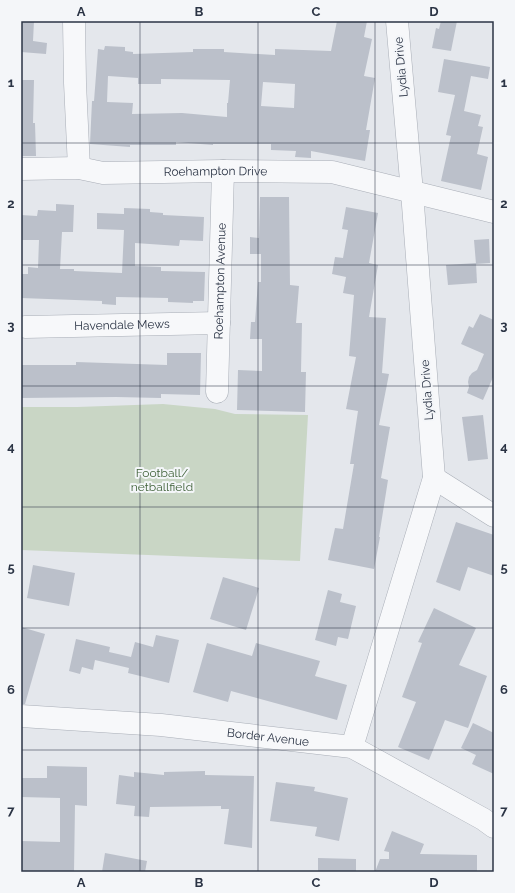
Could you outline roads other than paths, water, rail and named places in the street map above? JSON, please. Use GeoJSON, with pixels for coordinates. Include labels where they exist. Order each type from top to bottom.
{"type":"FeatureCollection","features":[{"type":"Feature","properties":{"kind":"street"},"geometry":{"type":"LineString","coordinates":[[74,21],[79,168]]}},
{"type":"Feature","properties":{"kind":"street","name":"Lydia Drive"},"geometry":{"type":"LineString","coordinates":[[352,747],[434,478],[397,21]]}},
{"type":"Feature","properties":{"kind":"street","name":"Roehampton Drive"},"geometry":{"type":"LineString","coordinates":[[21,169],[79,168],[103,173],[223,171],[332,172],[494,212]]}},
{"type":"Feature","properties":{"kind":"street","name":"Roehampton Avenue"},"geometry":{"type":"LineString","coordinates":[[216,392],[223,171]]}},
{"type":"Feature","properties":{"kind":"street","name":"Havendale Mews"},"geometry":{"type":"LineString","coordinates":[[25,327],[219,323]]}},
{"type":"Feature","properties":{"kind":"street"},"geometry":{"type":"LineString","coordinates":[[434,478],[494,516]]}},
{"type":"Feature","properties":{"kind":"street","name":"Border Avenue"},"geometry":{"type":"LineString","coordinates":[[21,716],[161,725],[352,747],[483,819],[494,827]]}},
{"type":"Feature","properties":{"kind":"park label","name":"Football/ netballfield"},"geometry":{"type":"Point","coordinates":[162,480]}}]}
